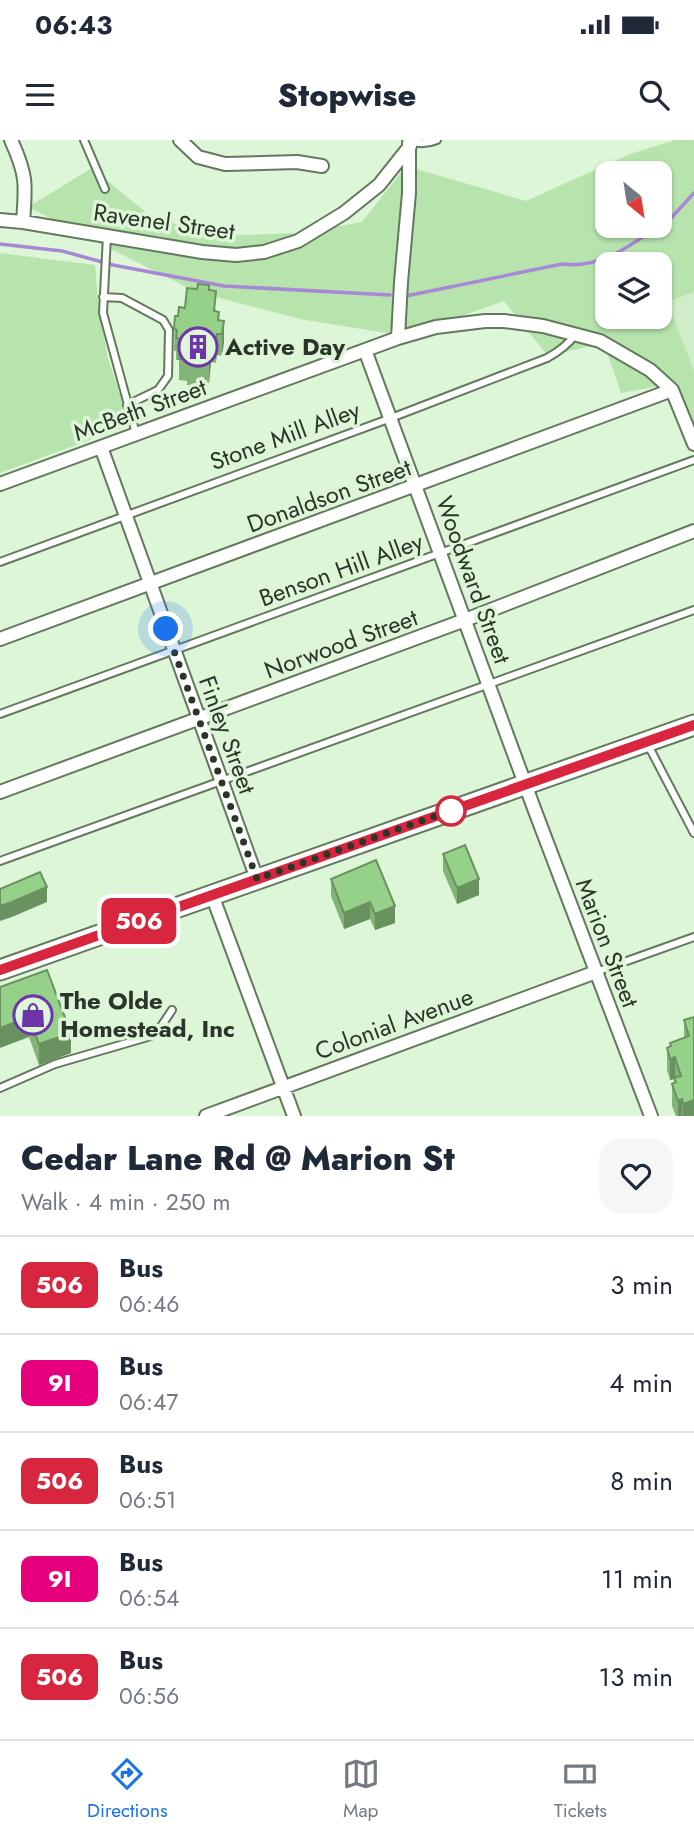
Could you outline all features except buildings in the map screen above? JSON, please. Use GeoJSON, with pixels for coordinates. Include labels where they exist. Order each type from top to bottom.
{"type":"FeatureCollection","features":[{"type":"Feature","properties":{"kind":"main road"},"geometry":{"type":"LineString","coordinates":[[646,741],[694,712]]}},
{"type":"Feature","properties":{"kind":"main road"},"geometry":{"type":"LineString","coordinates":[[0,970],[694,725]]}},
{"type":"Feature","properties":{"kind":"main road"},"geometry":{"type":"LineString","coordinates":[[671,732],[694,737]]}},
{"type":"Feature","properties":{"kind":"street"},"geometry":{"type":"LineString","coordinates":[[11,140],[23,167],[25,180],[23,222]]}},
{"type":"Feature","properties":{"kind":"street"},"geometry":{"type":"LineString","coordinates":[[180,140],[198,157],[225,164],[297,162],[322,166]]}},
{"type":"Feature","properties":{"kind":"street"},"geometry":{"type":"LineString","coordinates":[[398,338],[410,193],[409,143]]}},
{"type":"Feature","properties":{"kind":"street","name":"Ravenel Street"},"geometry":{"type":"LineString","coordinates":[[0,220],[213,253],[248,254],[281,247],[309,236],[362,200],[379,185],[409,143]]}},
{"type":"Feature","properties":{"kind":"street","name":"McBeth Street"},"geometry":{"type":"LineString","coordinates":[[0,484],[398,338],[436,327],[485,321],[543,326],[600,341],[621,352],[650,370],[672,390],[694,444]]}},
{"type":"Feature","properties":{"kind":"street","name":"Woodward Street"},"geometry":{"type":"LineString","coordinates":[[365,350],[526,784]]}},
{"type":"Feature","properties":{"kind":"street","name":"Donaldson Street"},"geometry":{"type":"LineString","coordinates":[[0,639],[672,390]]}},
{"type":"Feature","properties":{"kind":"street","name":"Finley Street"},"geometry":{"type":"LineString","coordinates":[[101,447],[257,879]]}},
{"type":"Feature","properties":{"kind":"street","name":"Norwood Street"},"geometry":{"type":"LineString","coordinates":[[0,792],[466,620],[694,531]]}},
{"type":"Feature","properties":{"kind":"street","name":"Marion Street"},"geometry":{"type":"LineString","coordinates":[[526,784],[651,1116]]}},
{"type":"Feature","properties":{"kind":"street"},"geometry":{"type":"LineString","coordinates":[[212,895],[294,1116]]}},
{"type":"Feature","properties":{"kind":"street","name":"Colonial Avenue"},"geometry":{"type":"LineString","coordinates":[[206,1116],[596,972]]}},
{"type":"Feature","properties":{"kind":"lane"},"geometry":{"type":"LineString","coordinates":[[84,140],[105,189]]}},
{"type":"Feature","properties":{"kind":"lane"},"geometry":{"type":"LineString","coordinates":[[409,143],[421,144],[437,140]]}},
{"type":"Feature","properties":{"kind":"lane"},"geometry":{"type":"LineString","coordinates":[[107,236],[103,313],[136,434]]}},
{"type":"Feature","properties":{"kind":"lane"},"geometry":{"type":"LineString","coordinates":[[103,297],[122,298],[163,320],[169,330],[168,376],[158,390],[127,405]]}},
{"type":"Feature","properties":{"kind":"lane","name":"Stone Mill Alley"},"geometry":{"type":"LineString","coordinates":[[0,562],[547,358],[559,352],[576,334]]}},
{"type":"Feature","properties":{"kind":"lane","name":"Benson Hill Alley"},"geometry":{"type":"LineString","coordinates":[[0,714],[694,460]]}},
{"type":"Feature","properties":{"kind":"lane"},"geometry":{"type":"LineString","coordinates":[[0,861],[694,610]]}},
{"type":"Feature","properties":{"kind":"lane"},"geometry":{"type":"LineString","coordinates":[[646,741],[694,833]]}},
{"type":"Feature","properties":{"kind":"lane"},"geometry":{"type":"LineString","coordinates":[[596,972],[694,937]]}},
{"type":"Feature","properties":{"kind":"lane"},"geometry":{"type":"LineString","coordinates":[[0,1088],[55,1064],[151,1036],[158,1031],[172,1010]]}},
{"type":"Feature","properties":{"kind":"shaded area"},"geometry":{"type":"Polygon","coordinates":[[[675,140],[694,140],[694,292],[672,300],[672,252],[595,252],[595,329],[672,329],[672,315],[694,370],[694,432],[676,383],[621,393],[604,343],[548,356],[504,301],[405,336],[305,320],[196,292],[28,207],[92,168],[148,214],[209,236],[301,233],[362,222],[406,166],[526,201],[595,170],[595,238],[672,238],[672,161],[615,161],[675,140]]]}},
{"type":"Feature","properties":{"kind":"shaded area"},"geometry":{"type":"Polygon","coordinates":[[[0,253],[95,265],[107,355],[130,425],[0,473],[0,253]]]}},
{"type":"Feature","properties":{"kind":"shaded area"},"geometry":{"type":"Polygon","coordinates":[[[694,292],[694,370],[672,317],[672,300],[694,292]]]}},
{"type":"Feature","properties":{"kind":"waterway"},"geometry":{"type":"LineString","coordinates":[[672,217],[694,193]]}},
{"type":"Feature","properties":{"kind":"waterway"},"geometry":{"type":"LineString","coordinates":[[406,296],[562,264],[589,263],[614,254],[641,238]]}},
{"type":"Feature","properties":{"kind":"waterway"},"geometry":{"type":"LineString","coordinates":[[0,244],[62,251],[113,265],[224,286],[390,295]]}},
{"type":"Feature","properties":{"kind":"bus line","name":"506"},"geometry":{"type":"LineString","coordinates":[[0,970],[694,725]]}},
{"type":"Feature","properties":{"kind":"place","name":"Active Day"},"geometry":{"type":"Point","coordinates":[198,347]}},
{"type":"Feature","properties":{"kind":"place","name":"The Olde Homestead, Inc"},"geometry":{"type":"Point","coordinates":[33,1015]}},
{"type":"Feature","properties":{"kind":"route"},"geometry":{"type":"LineString","coordinates":[[166,629],[257,879],[455,809],[451,811]]}}]}
